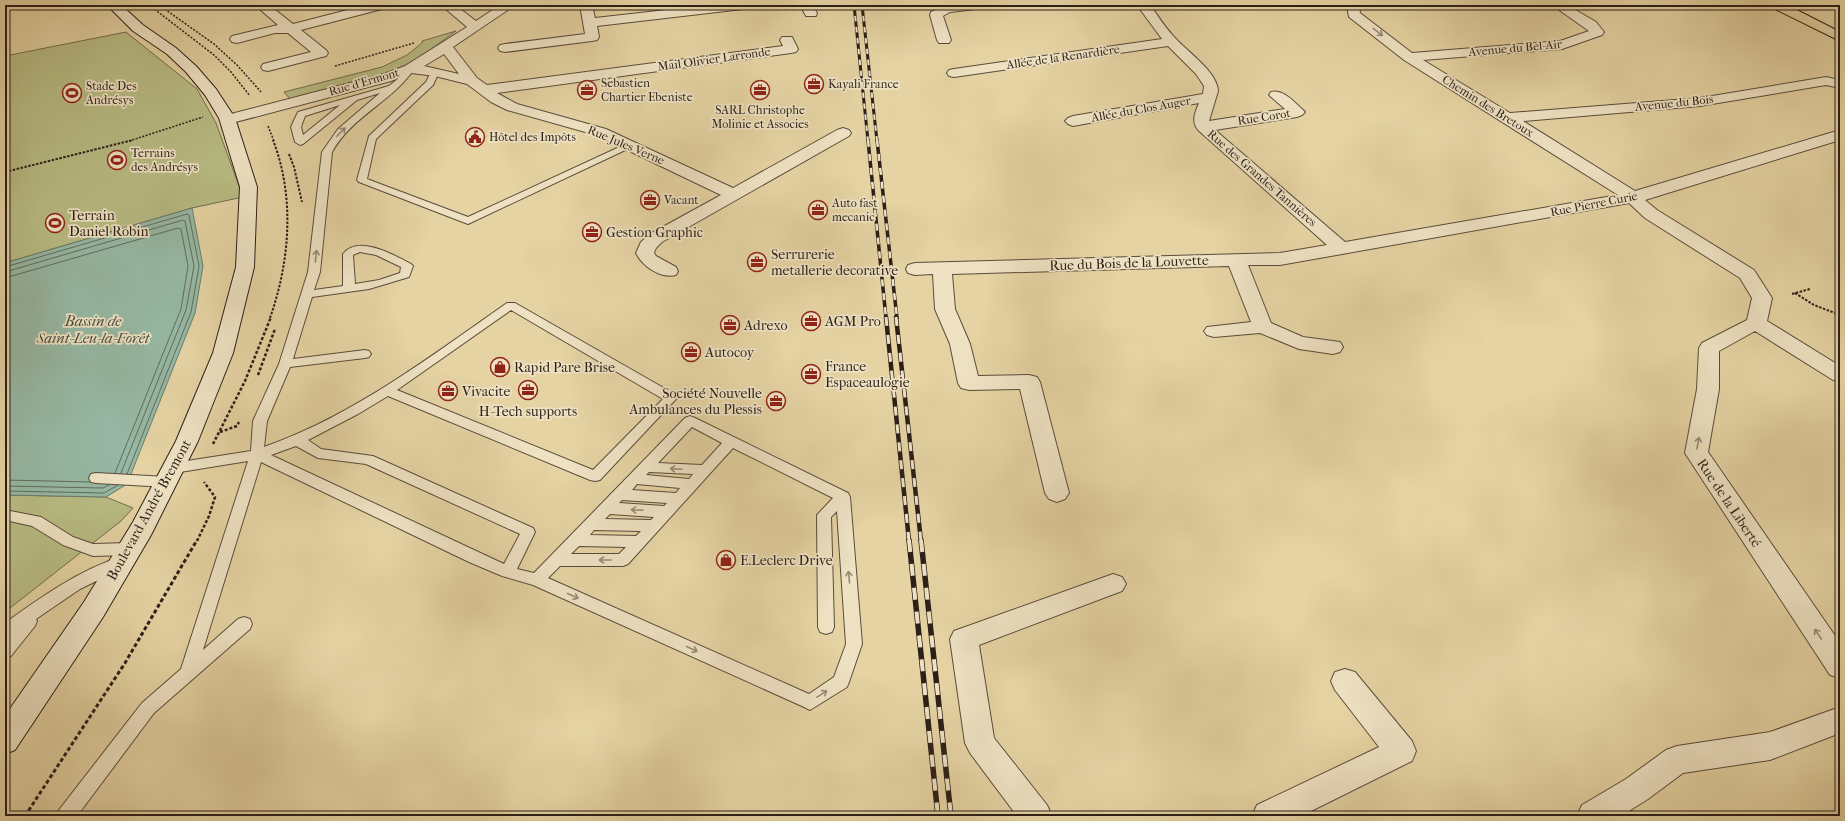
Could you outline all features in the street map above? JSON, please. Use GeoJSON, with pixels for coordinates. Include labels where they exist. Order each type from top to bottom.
{"type":"FeatureCollection","features":[{"type":"Feature","properties":{"kind":"main road"},"geometry":{"type":"LineString","coordinates":[[1777,5],[1840,37]]}},
{"type":"Feature","properties":{"kind":"street","name":"Boulevard André Bremont"},"geometry":{"type":"LineString","coordinates":[[5,740],[63,655],[126,555],[171,474],[194,425],[221,359],[237,304],[247,251],[249,212],[246,180],[238,146],[225,115],[195,73],[176,55],[137,26],[124,11],[113,5]]}},
{"type":"Feature","properties":{"kind":"street"},"geometry":{"type":"LineString","coordinates":[[261,5],[321,53],[268,67]]}},
{"type":"Feature","properties":{"kind":"street"},"geometry":{"type":"LineString","coordinates":[[237,38],[275,29],[290,29],[382,5]]}},
{"type":"Feature","properties":{"kind":"street"},"geometry":{"type":"LineString","coordinates":[[447,5],[476,27]]}},
{"type":"Feature","properties":{"kind":"street","name":"Rue d'Ermont"},"geometry":{"type":"LineString","coordinates":[[225,115],[272,107],[386,78],[410,69],[509,5]]}},
{"type":"Feature","properties":{"kind":"street"},"geometry":{"type":"LineString","coordinates":[[586,5],[591,30]]}},
{"type":"Feature","properties":{"kind":"street"},"geometry":{"type":"LineString","coordinates":[[505,48],[591,30],[743,5]]}},
{"type":"Feature","properties":{"kind":"street"},"geometry":{"type":"LineString","coordinates":[[947,36],[936,15],[947,9],[980,5]]}},
{"type":"Feature","properties":{"kind":"street","name":"Rue des Grandes Tannières"},"geometry":{"type":"LineString","coordinates":[[1143,5],[1171,42],[1200,71],[1211,86],[1209,97],[1201,118],[1203,127],[1342,249]]}},
{"type":"Feature","properties":{"kind":"street","name":"Chemin des Bretoux"},"geometry":{"type":"LineString","coordinates":[[1353,5],[1354,14],[1410,56],[1506,118],[1635,197],[1652,214],[1747,274],[1762,298],[1756,323]]}},
{"type":"Feature","properties":{"kind":"street","name":"Avenue du Bel-Air"},"geometry":{"type":"LineString","coordinates":[[1410,56],[1562,45],[1596,32],[1591,25],[1558,5]]}},
{"type":"Feature","properties":{"kind":"street","name":"Mail Olivier Larronde"},"geometry":{"type":"LineString","coordinates":[[478,85],[791,49],[787,40]]}},
{"type":"Feature","properties":{"kind":"street","name":"Allée de la Renardière"},"geometry":{"type":"LineString","coordinates":[[950,73],[1171,42]]}},
{"type":"Feature","properties":{"kind":"street","name":"Rue Jules Verne"},"geometry":{"type":"LineString","coordinates":[[446,46],[478,85],[512,107],[601,132],[735,195]]}},
{"type":"Feature","properties":{"kind":"street"},"geometry":{"type":"LineString","coordinates":[[425,60],[456,60]]}},
{"type":"Feature","properties":{"kind":"street","name":"Rue Jules Verne"},"geometry":{"type":"LineString","coordinates":[[410,69],[435,72],[478,85]]}},
{"type":"Feature","properties":{"kind":"street","name":"Avenue du Bois"},"geometry":{"type":"LineString","coordinates":[[1506,118],[1700,102],[1826,81],[1840,84]]}},
{"type":"Feature","properties":{"kind":"street","name":"Rue Corot"},"geometry":{"type":"LineString","coordinates":[[1203,127],[1297,112],[1276,95]]}},
{"type":"Feature","properties":{"kind":"street","name":"Allée du Clos Auger"},"geometry":{"type":"LineString","coordinates":[[1073,121],[1087,113],[1209,97]]}},
{"type":"Feature","properties":{"kind":"street"},"geometry":{"type":"LineString","coordinates":[[669,271],[648,259],[645,254],[647,246],[656,238],[843,133]]}},
{"type":"Feature","properties":{"kind":"street","name":"Rue Pierre Curie"},"geometry":{"type":"LineString","coordinates":[[1342,249],[1635,197],[1840,135]]}},
{"type":"Feature","properties":{"kind":"street","name":"Rue du Bois de la Louvette"},"geometry":{"type":"LineString","coordinates":[[915,269],[1280,259],[1342,249]]}},
{"type":"Feature","properties":{"kind":"street"},"geometry":{"type":"LineString","coordinates":[[1236,260],[1263,328]]}},
{"type":"Feature","properties":{"kind":"street"},"geometry":{"type":"LineString","coordinates":[[942,269],[945,309],[960,344],[969,383],[1029,382],[1056,493]]}},
{"type":"Feature","properties":{"kind":"street"},"geometry":{"type":"LineString","coordinates":[[1756,323],[1840,375]]}},
{"type":"Feature","properties":{"kind":"street","name":"Rue de la Liberté"},"geometry":{"type":"LineString","coordinates":[[1756,323],[1709,348],[1708,389],[1696,454],[1840,666]]}},
{"type":"Feature","properties":{"kind":"street"},"geometry":{"type":"LineString","coordinates":[[1214,331],[1263,328],[1299,343],[1333,347]]}},
{"type":"Feature","properties":{"kind":"street"},"geometry":{"type":"LineString","coordinates":[[1036,816],[980,743],[964,639],[1113,584]]}},
{"type":"Feature","properties":{"kind":"street"},"geometry":{"type":"LineString","coordinates":[[1268,816],[1401,751],[1345,681]]}},
{"type":"Feature","properties":{"kind":"street"},"geometry":{"type":"LineString","coordinates":[[1593,816],[1637,789],[1677,760],[1770,746],[1840,720]]}},
{"type":"Feature","properties":{"kind":"lane"},"geometry":{"type":"LineString","coordinates":[[187,675],[257,455],[260,421],[285,364],[314,272],[327,152],[333,140],[345,128],[394,86],[410,69]]}},
{"type":"Feature","properties":{"kind":"lane"},"geometry":{"type":"LineString","coordinates":[[435,72],[430,83],[372,138],[362,180],[468,221],[631,145]]}},
{"type":"Feature","properties":{"kind":"lane"},"geometry":{"type":"LineString","coordinates":[[353,98],[300,142],[296,127],[301,114],[353,98],[394,86]]}},
{"type":"Feature","properties":{"kind":"lane"},"geometry":{"type":"LineString","coordinates":[[307,294],[349,288],[391,281],[405,275],[407,266],[379,252],[358,249],[348,254],[349,288]]}},
{"type":"Feature","properties":{"kind":"lane"},"geometry":{"type":"LineString","coordinates":[[96,478],[171,474],[201,465],[257,455],[297,440],[387,391],[511,305],[671,398],[595,476],[387,391]]}},
{"type":"Feature","properties":{"kind":"lane"},"geometry":{"type":"LineString","coordinates":[[285,364],[365,354]]}},
{"type":"Feature","properties":{"kind":"lane"},"geometry":{"type":"LineString","coordinates":[[537,580],[690,421],[842,497]]}},
{"type":"Feature","properties":{"kind":"lane"},"geometry":{"type":"LineString","coordinates":[[297,440],[318,453],[368,459],[528,532],[507,572]]}},
{"type":"Feature","properties":{"kind":"lane"},"geometry":{"type":"LineString","coordinates":[[557,560],[623,560],[731,442]]}},
{"type":"Feature","properties":{"kind":"lane"},"geometry":{"type":"LineString","coordinates":[[257,455],[290,469],[474,558],[507,572],[537,580],[810,702],[841,682],[854,644],[842,497]]}},
{"type":"Feature","properties":{"kind":"lane"},"geometry":{"type":"LineString","coordinates":[[646,467],[705,470]]}},
{"type":"Feature","properties":{"kind":"lane"},"geometry":{"type":"LineString","coordinates":[[634,479],[693,484]]}},
{"type":"Feature","properties":{"kind":"lane"},"geometry":{"type":"LineString","coordinates":[[619,495],[679,498]]}},
{"type":"Feature","properties":{"kind":"lane"},"geometry":{"type":"LineString","coordinates":[[826,627],[824,515],[842,497]]}},
{"type":"Feature","properties":{"kind":"lane"},"geometry":{"type":"LineString","coordinates":[[606,508],[667,512]]}},
{"type":"Feature","properties":{"kind":"lane"},"geometry":{"type":"LineString","coordinates":[[5,515],[36,521],[68,540],[93,550],[126,555]]}},
{"type":"Feature","properties":{"kind":"lane"},"geometry":{"type":"LineString","coordinates":[[591,524],[654,526]]}},
{"type":"Feature","properties":{"kind":"lane"},"geometry":{"type":"LineString","coordinates":[[576,540],[639,542]]}},
{"type":"Feature","properties":{"kind":"lane"},"geometry":{"type":"LineString","coordinates":[[5,632],[40,607],[126,555]]}},
{"type":"Feature","properties":{"kind":"lane"},"geometry":{"type":"LineString","coordinates":[[5,651],[40,607]]}},
{"type":"Feature","properties":{"kind":"lane"},"geometry":{"type":"LineString","coordinates":[[66,816],[148,708],[244,624]]}},
{"type":"Feature","properties":{"kind":"path"},"geometry":{"type":"LineString","coordinates":[[149,5],[171,24],[208,50],[225,66],[253,100]]}},
{"type":"Feature","properties":{"kind":"path"},"geometry":{"type":"LineString","coordinates":[[159,5],[219,49],[238,66],[272,107]]}},
{"type":"Feature","properties":{"kind":"path"},"geometry":{"type":"LineString","coordinates":[[332,67],[414,43]]}},
{"type":"Feature","properties":{"kind":"path"},"geometry":{"type":"LineString","coordinates":[[5,172],[137,139],[194,119],[225,115]]}},
{"type":"Feature","properties":{"kind":"path"},"geometry":{"type":"LineString","coordinates":[[289,154],[294,167],[302,204]]}},
{"type":"Feature","properties":{"kind":"path"},"geometry":{"type":"LineString","coordinates":[[1810,289],[1794,294],[1814,305],[1840,315]]}},
{"type":"Feature","properties":{"kind":"path"},"geometry":{"type":"LineString","coordinates":[[257,377],[276,325]]}},
{"type":"Feature","properties":{"kind":"path"},"geometry":{"type":"LineString","coordinates":[[219,433],[237,426],[240,419]]}},
{"type":"Feature","properties":{"kind":"green space"},"geometry":{"type":"Polygon","coordinates":[[[456,31],[416,60],[396,70],[290,99],[284,92],[382,67],[407,55],[422,43],[422,41],[456,31]]]}},
{"type":"Feature","properties":{"kind":"green space","name":"Terrains des Andrésys"},"geometry":{"type":"Polygon","coordinates":[[[126,32],[197,89],[216,123],[243,197],[192,208],[5,263],[5,56],[126,32]]]}},
{"type":"Feature","properties":{"kind":"green space"},"geometry":{"type":"Polygon","coordinates":[[[5,495],[106,497],[133,508],[121,521],[5,612],[5,495]]]}},
{"type":"Feature","properties":{"kind":"water","name":"Bassin de Saint-Leu-la-Forêt"},"geometry":{"type":"Polygon","coordinates":[[[192,208],[203,266],[195,313],[127,484],[106,497],[5,495],[5,263],[192,208]]]}},
{"type":"Feature","properties":{"kind":"railway"},"geometry":{"type":"LineString","coordinates":[[854,5],[868,141]]}},
{"type":"Feature","properties":{"kind":"railway"},"geometry":{"type":"LineString","coordinates":[[862,5],[877,141]]}},
{"type":"Feature","properties":{"kind":"railway"},"geometry":{"type":"LineString","coordinates":[[868,140],[886,318]]}},
{"type":"Feature","properties":{"kind":"railway"},"geometry":{"type":"LineString","coordinates":[[877,140],[897,318]]}},
{"type":"Feature","properties":{"kind":"railway"},"geometry":{"type":"LineString","coordinates":[[886,317],[909,541]]}},
{"type":"Feature","properties":{"kind":"railway"},"geometry":{"type":"LineString","coordinates":[[896,317],[921,541]]}},
{"type":"Feature","properties":{"kind":"railway"},"geometry":{"type":"LineString","coordinates":[[909,540],[938,816]]}},
{"type":"Feature","properties":{"kind":"railway"},"geometry":{"type":"LineString","coordinates":[[921,540],[951,816]]}},
{"type":"Feature","properties":{"kind":"place","name":"Kayali France"},"geometry":{"type":"Point","coordinates":[814,84]}},
{"type":"Feature","properties":{"kind":"place","name":"Sebastien Chartier Ebeniste"},"geometry":{"type":"Point","coordinates":[587,90]}},
{"type":"Feature","properties":{"kind":"place","name":"SARL Christophe Molinie et Associes"},"geometry":{"type":"Point","coordinates":[760,90]}},
{"type":"Feature","properties":{"kind":"place","name":"Stade Des Andrésys"},"geometry":{"type":"Point","coordinates":[72,93]}},
{"type":"Feature","properties":{"kind":"place","name":"Hôtel des Impôts"},"geometry":{"type":"Point","coordinates":[475,137]}},
{"type":"Feature","properties":{"kind":"place","name":"Terrains des Andrésys"},"geometry":{"type":"Point","coordinates":[117,160]}},
{"type":"Feature","properties":{"kind":"place","name":"Vacant"},"geometry":{"type":"Point","coordinates":[650,200]}},
{"type":"Feature","properties":{"kind":"place","name":"Auto fast mecanic"},"geometry":{"type":"Point","coordinates":[818,210]}},
{"type":"Feature","properties":{"kind":"place","name":"Terrain Daniel Robin"},"geometry":{"type":"Point","coordinates":[55,223]}},
{"type":"Feature","properties":{"kind":"place","name":"Gestion Graphic"},"geometry":{"type":"Point","coordinates":[592,232]}},
{"type":"Feature","properties":{"kind":"place","name":"Serrurerie metallerie decorative"},"geometry":{"type":"Point","coordinates":[757,262]}},
{"type":"Feature","properties":{"kind":"place","name":"AGM Pro"},"geometry":{"type":"Point","coordinates":[811,321]}},
{"type":"Feature","properties":{"kind":"place","name":"Adrexo"},"geometry":{"type":"Point","coordinates":[730,325]}},
{"type":"Feature","properties":{"kind":"place","name":"Autocoy"},"geometry":{"type":"Point","coordinates":[691,352]}},
{"type":"Feature","properties":{"kind":"place","name":"Rapid Pare Brise"},"geometry":{"type":"Point","coordinates":[500,367]}},
{"type":"Feature","properties":{"kind":"place","name":"France Espaceaulogie"},"geometry":{"type":"Point","coordinates":[811,374]}},
{"type":"Feature","properties":{"kind":"place","name":"H-Tech supports"},"geometry":{"type":"Point","coordinates":[528,390]}},
{"type":"Feature","properties":{"kind":"place","name":"Vivacite"},"geometry":{"type":"Point","coordinates":[448,391]}},
{"type":"Feature","properties":{"kind":"place","name":"Société Nouvelle Ambulances du Plessis"},"geometry":{"type":"Point","coordinates":[776,401]}},
{"type":"Feature","properties":{"kind":"place","name":"E.Leclerc Drive"},"geometry":{"type":"Point","coordinates":[726,560]}}]}
